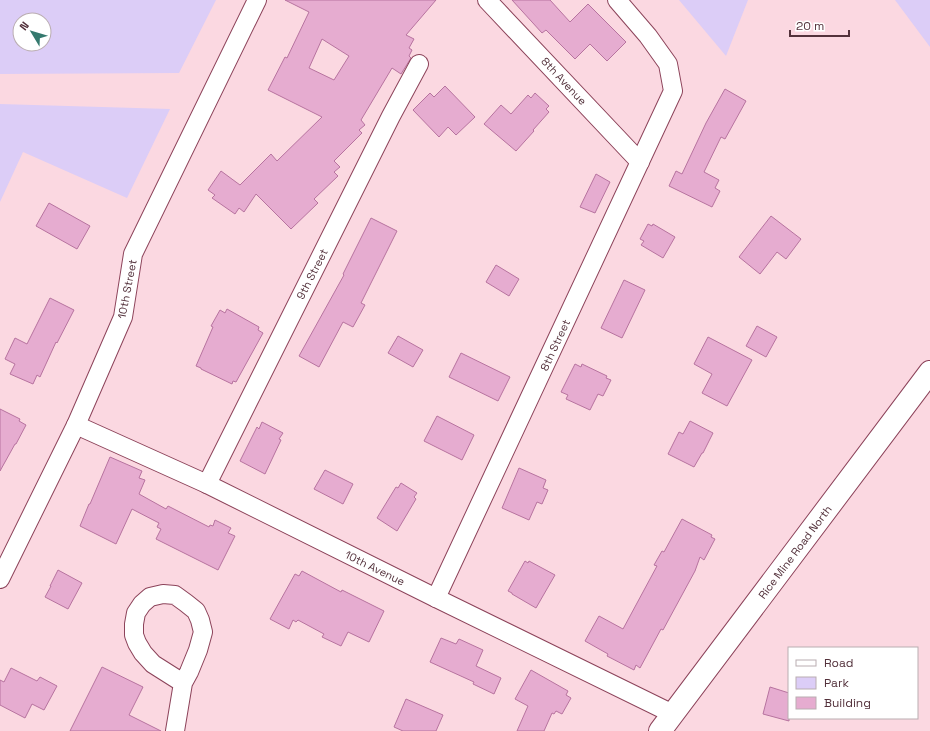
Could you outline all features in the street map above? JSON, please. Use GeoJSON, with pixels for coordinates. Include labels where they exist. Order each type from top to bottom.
{"type":"FeatureCollection","features":[{"type":"Feature","properties":{"kind":"main road","name":"Rice Mine Road North"},"geometry":{"type":"LineString","coordinates":[[666,722],[930,372]]}},
{"type":"Feature","properties":{"kind":"street","name":"10th Street"},"geometry":{"type":"LineString","coordinates":[[0,579],[76,425],[123,317],[133,254],[257,0]]}},
{"type":"Feature","properties":{"kind":"street","name":"8th Avenue"},"geometry":{"type":"LineString","coordinates":[[487,0],[640,162]]}},
{"type":"Feature","properties":{"kind":"street","name":"8th Street"},"geometry":{"type":"LineString","coordinates":[[436,598],[673,91],[668,64],[648,36],[617,0]]}},
{"type":"Feature","properties":{"kind":"street","name":"9th Street"},"geometry":{"type":"LineString","coordinates":[[207,484],[391,116],[419,64]]}},
{"type":"Feature","properties":{"kind":"street","name":"10th Avenue"},"geometry":{"type":"LineString","coordinates":[[76,425],[207,484],[436,598],[666,722]]}},
{"type":"Feature","properties":{"kind":"street"},"geometry":{"type":"LineString","coordinates":[[175,731],[183,683],[198,650],[201,638],[202,632],[200,620],[196,611],[175,595],[163,594],[150,597],[142,604],[136,613],[134,634],[137,643],[153,664],[183,683]]}},
{"type":"Feature","properties":{"kind":"green space"},"geometry":{"type":"Polygon","coordinates":[[[0,0],[216,0],[179,73],[0,74],[0,0]]]}},
{"type":"Feature","properties":{"kind":"green space"},"geometry":{"type":"Polygon","coordinates":[[[679,0],[748,0],[726,56],[679,0]]]}},
{"type":"Feature","properties":{"kind":"green space"},"geometry":{"type":"Polygon","coordinates":[[[895,0],[930,0],[930,47],[895,0]]]}},
{"type":"Feature","properties":{"kind":"green space"},"geometry":{"type":"Polygon","coordinates":[[[0,104],[170,109],[127,198],[23,152],[0,202],[0,104]]]}},
{"type":"Feature","properties":{"kind":"building"},"geometry":{"type":"Polygon","coordinates":[[[285,0],[436,0],[406,35],[414,39],[409,48],[412,50],[409,56],[411,58],[401,74],[392,68],[361,120],[365,125],[359,130],[362,133],[334,161],[340,167],[334,172],[338,176],[314,199],[318,203],[291,229],[256,194],[244,212],[239,208],[235,214],[212,198],[215,195],[208,190],[221,171],[240,185],[271,154],[277,161],[322,117],[268,90],[285,57],[287,58],[309,12],[285,0]],[[322,39],[309,68],[334,80],[349,56],[322,39]]]}},
{"type":"Feature","properties":{"kind":"building"},"geometry":{"type":"Polygon","coordinates":[[[512,0],[550,0],[570,22],[588,4],[626,42],[607,61],[590,44],[575,59],[546,30],[542,33],[512,0]]]}},
{"type":"Feature","properties":{"kind":"building"},"geometry":{"type":"Polygon","coordinates":[[[445,86],[475,117],[456,135],[448,127],[439,137],[413,110],[430,93],[434,97],[445,86]]]}},
{"type":"Feature","properties":{"kind":"building"},"geometry":{"type":"Polygon","coordinates":[[[725,89],[746,101],[725,139],[721,137],[704,172],[719,180],[715,188],[720,191],[712,207],[669,186],[676,171],[682,174],[706,123],[725,89]]]}},
{"type":"Feature","properties":{"kind":"building"},"geometry":{"type":"Polygon","coordinates":[[[535,93],[549,106],[546,109],[549,112],[516,151],[484,124],[501,105],[511,114],[528,95],[531,98],[535,93]]]}},
{"type":"Feature","properties":{"kind":"building"},"geometry":{"type":"Polygon","coordinates":[[[596,174],[610,182],[595,213],[580,207],[596,174]]]}},
{"type":"Feature","properties":{"kind":"building"},"geometry":{"type":"Polygon","coordinates":[[[49,203],[90,226],[77,249],[36,226],[49,203]]]}},
{"type":"Feature","properties":{"kind":"building"},"geometry":{"type":"Polygon","coordinates":[[[771,216],[801,239],[786,259],[777,252],[760,274],[739,257],[771,216]]]}},
{"type":"Feature","properties":{"kind":"building"},"geometry":{"type":"Polygon","coordinates":[[[371,218],[397,231],[361,303],[365,305],[353,327],[343,322],[319,367],[299,356],[344,275],[343,274],[371,218]]]}},
{"type":"Feature","properties":{"kind":"building"},"geometry":{"type":"Polygon","coordinates":[[[648,224],[652,226],[653,224],[675,237],[663,258],[641,245],[644,241],[640,239],[648,224]]]}},
{"type":"Feature","properties":{"kind":"building"},"geometry":{"type":"Polygon","coordinates":[[[496,265],[519,279],[509,296],[486,282],[496,265]]]}},
{"type":"Feature","properties":{"kind":"building"},"geometry":{"type":"Polygon","coordinates":[[[624,280],[645,290],[622,338],[601,328],[624,280]]]}},
{"type":"Feature","properties":{"kind":"building"},"geometry":{"type":"Polygon","coordinates":[[[50,298],[74,310],[57,343],[56,342],[40,377],[37,375],[33,384],[10,374],[15,364],[5,359],[15,338],[27,344],[50,298]]]}},
{"type":"Feature","properties":{"kind":"building"},"geometry":{"type":"Polygon","coordinates":[[[227,309],[259,327],[258,330],[263,333],[236,382],[233,381],[232,384],[196,366],[213,327],[211,326],[220,310],[225,313],[227,309]]]}},
{"type":"Feature","properties":{"kind":"building"},"geometry":{"type":"Polygon","coordinates":[[[757,326],[777,337],[766,357],[746,346],[757,326]]]}},
{"type":"Feature","properties":{"kind":"building"},"geometry":{"type":"Polygon","coordinates":[[[398,336],[423,350],[413,367],[388,353],[398,336]]]}},
{"type":"Feature","properties":{"kind":"building"},"geometry":{"type":"Polygon","coordinates":[[[708,337],[752,360],[727,406],[702,393],[712,374],[694,364],[708,337]]]}},
{"type":"Feature","properties":{"kind":"building"},"geometry":{"type":"Polygon","coordinates":[[[461,353],[510,377],[498,401],[449,377],[461,353]]]}},
{"type":"Feature","properties":{"kind":"building"},"geometry":{"type":"Polygon","coordinates":[[[575,364],[581,367],[582,364],[607,376],[606,378],[611,380],[603,396],[598,394],[590,410],[566,399],[568,395],[561,392],[575,364]]]}},
{"type":"Feature","properties":{"kind":"building"},"geometry":{"type":"Polygon","coordinates":[[[0,409],[20,419],[19,421],[26,425],[0,471],[0,409]]]}},
{"type":"Feature","properties":{"kind":"building"},"geometry":{"type":"Polygon","coordinates":[[[437,416],[474,435],[462,460],[424,441],[437,416]]]}},
{"type":"Feature","properties":{"kind":"building"},"geometry":{"type":"Polygon","coordinates":[[[690,421],[713,433],[694,467],[668,454],[679,432],[683,434],[690,421]]]}},
{"type":"Feature","properties":{"kind":"building"},"geometry":{"type":"Polygon","coordinates":[[[262,422],[283,433],[279,439],[281,440],[265,474],[240,461],[257,427],[259,429],[262,422]]]}},
{"type":"Feature","properties":{"kind":"building"},"geometry":{"type":"Polygon","coordinates":[[[110,457],[142,471],[139,478],[145,480],[139,494],[166,509],[168,506],[209,527],[210,525],[213,526],[215,520],[231,528],[228,533],[235,536],[218,570],[156,539],[161,529],[157,527],[159,523],[132,509],[116,544],[80,526],[110,457]]]}},
{"type":"Feature","properties":{"kind":"building"},"geometry":{"type":"Polygon","coordinates":[[[519,468],[546,480],[543,488],[548,490],[542,504],[537,502],[529,520],[502,508],[519,468]]]}},
{"type":"Feature","properties":{"kind":"building"},"geometry":{"type":"Polygon","coordinates":[[[325,470],[353,484],[343,504],[314,489],[325,470]]]}},
{"type":"Feature","properties":{"kind":"building"},"geometry":{"type":"Polygon","coordinates":[[[401,483],[417,493],[414,497],[416,499],[397,531],[377,518],[396,487],[398,488],[401,483]]]}},
{"type":"Feature","properties":{"kind":"building"},"geometry":{"type":"Polygon","coordinates":[[[682,519],[712,535],[711,537],[715,539],[704,560],[700,557],[695,571],[663,630],[661,629],[640,668],[636,665],[634,670],[607,656],[608,654],[585,641],[599,616],[623,629],[657,566],[654,565],[662,551],[664,552],[682,519]]]}},
{"type":"Feature","properties":{"kind":"building"},"geometry":{"type":"Polygon","coordinates":[[[525,561],[528,563],[529,561],[555,575],[536,608],[508,591],[525,561]]]}},
{"type":"Feature","properties":{"kind":"building"},"geometry":{"type":"Polygon","coordinates":[[[58,570],[82,583],[68,609],[45,597],[58,570]]]}},
{"type":"Feature","properties":{"kind":"building"},"geometry":{"type":"Polygon","coordinates":[[[302,571],[341,592],[342,590],[384,611],[369,642],[348,632],[341,646],[322,637],[324,634],[298,620],[296,622],[293,620],[289,629],[270,619],[295,574],[299,576],[302,571]]]}},
{"type":"Feature","properties":{"kind":"building"},"geometry":{"type":"Polygon","coordinates":[[[441,638],[456,644],[459,639],[483,650],[476,666],[501,678],[494,694],[473,684],[474,682],[430,662],[441,638]]]}},
{"type":"Feature","properties":{"kind":"building"},"geometry":{"type":"Polygon","coordinates":[[[102,667],[143,687],[129,715],[161,731],[70,731],[102,667]]]}},
{"type":"Feature","properties":{"kind":"building"},"geometry":{"type":"Polygon","coordinates":[[[11,668],[37,681],[40,677],[57,686],[44,710],[32,704],[25,718],[0,705],[0,680],[4,682],[11,668]]]}},
{"type":"Feature","properties":{"kind":"building"},"geometry":{"type":"Polygon","coordinates":[[[531,670],[568,691],[566,695],[571,698],[562,714],[556,711],[554,714],[552,713],[544,731],[517,731],[528,706],[515,699],[531,670]]]}},
{"type":"Feature","properties":{"kind":"building"},"geometry":{"type":"Polygon","coordinates":[[[770,687],[788,693],[789,721],[763,714],[770,687]]]}},
{"type":"Feature","properties":{"kind":"building"},"geometry":{"type":"Polygon","coordinates":[[[406,699],[443,715],[436,731],[403,731],[394,727],[406,699]]]}}]}
